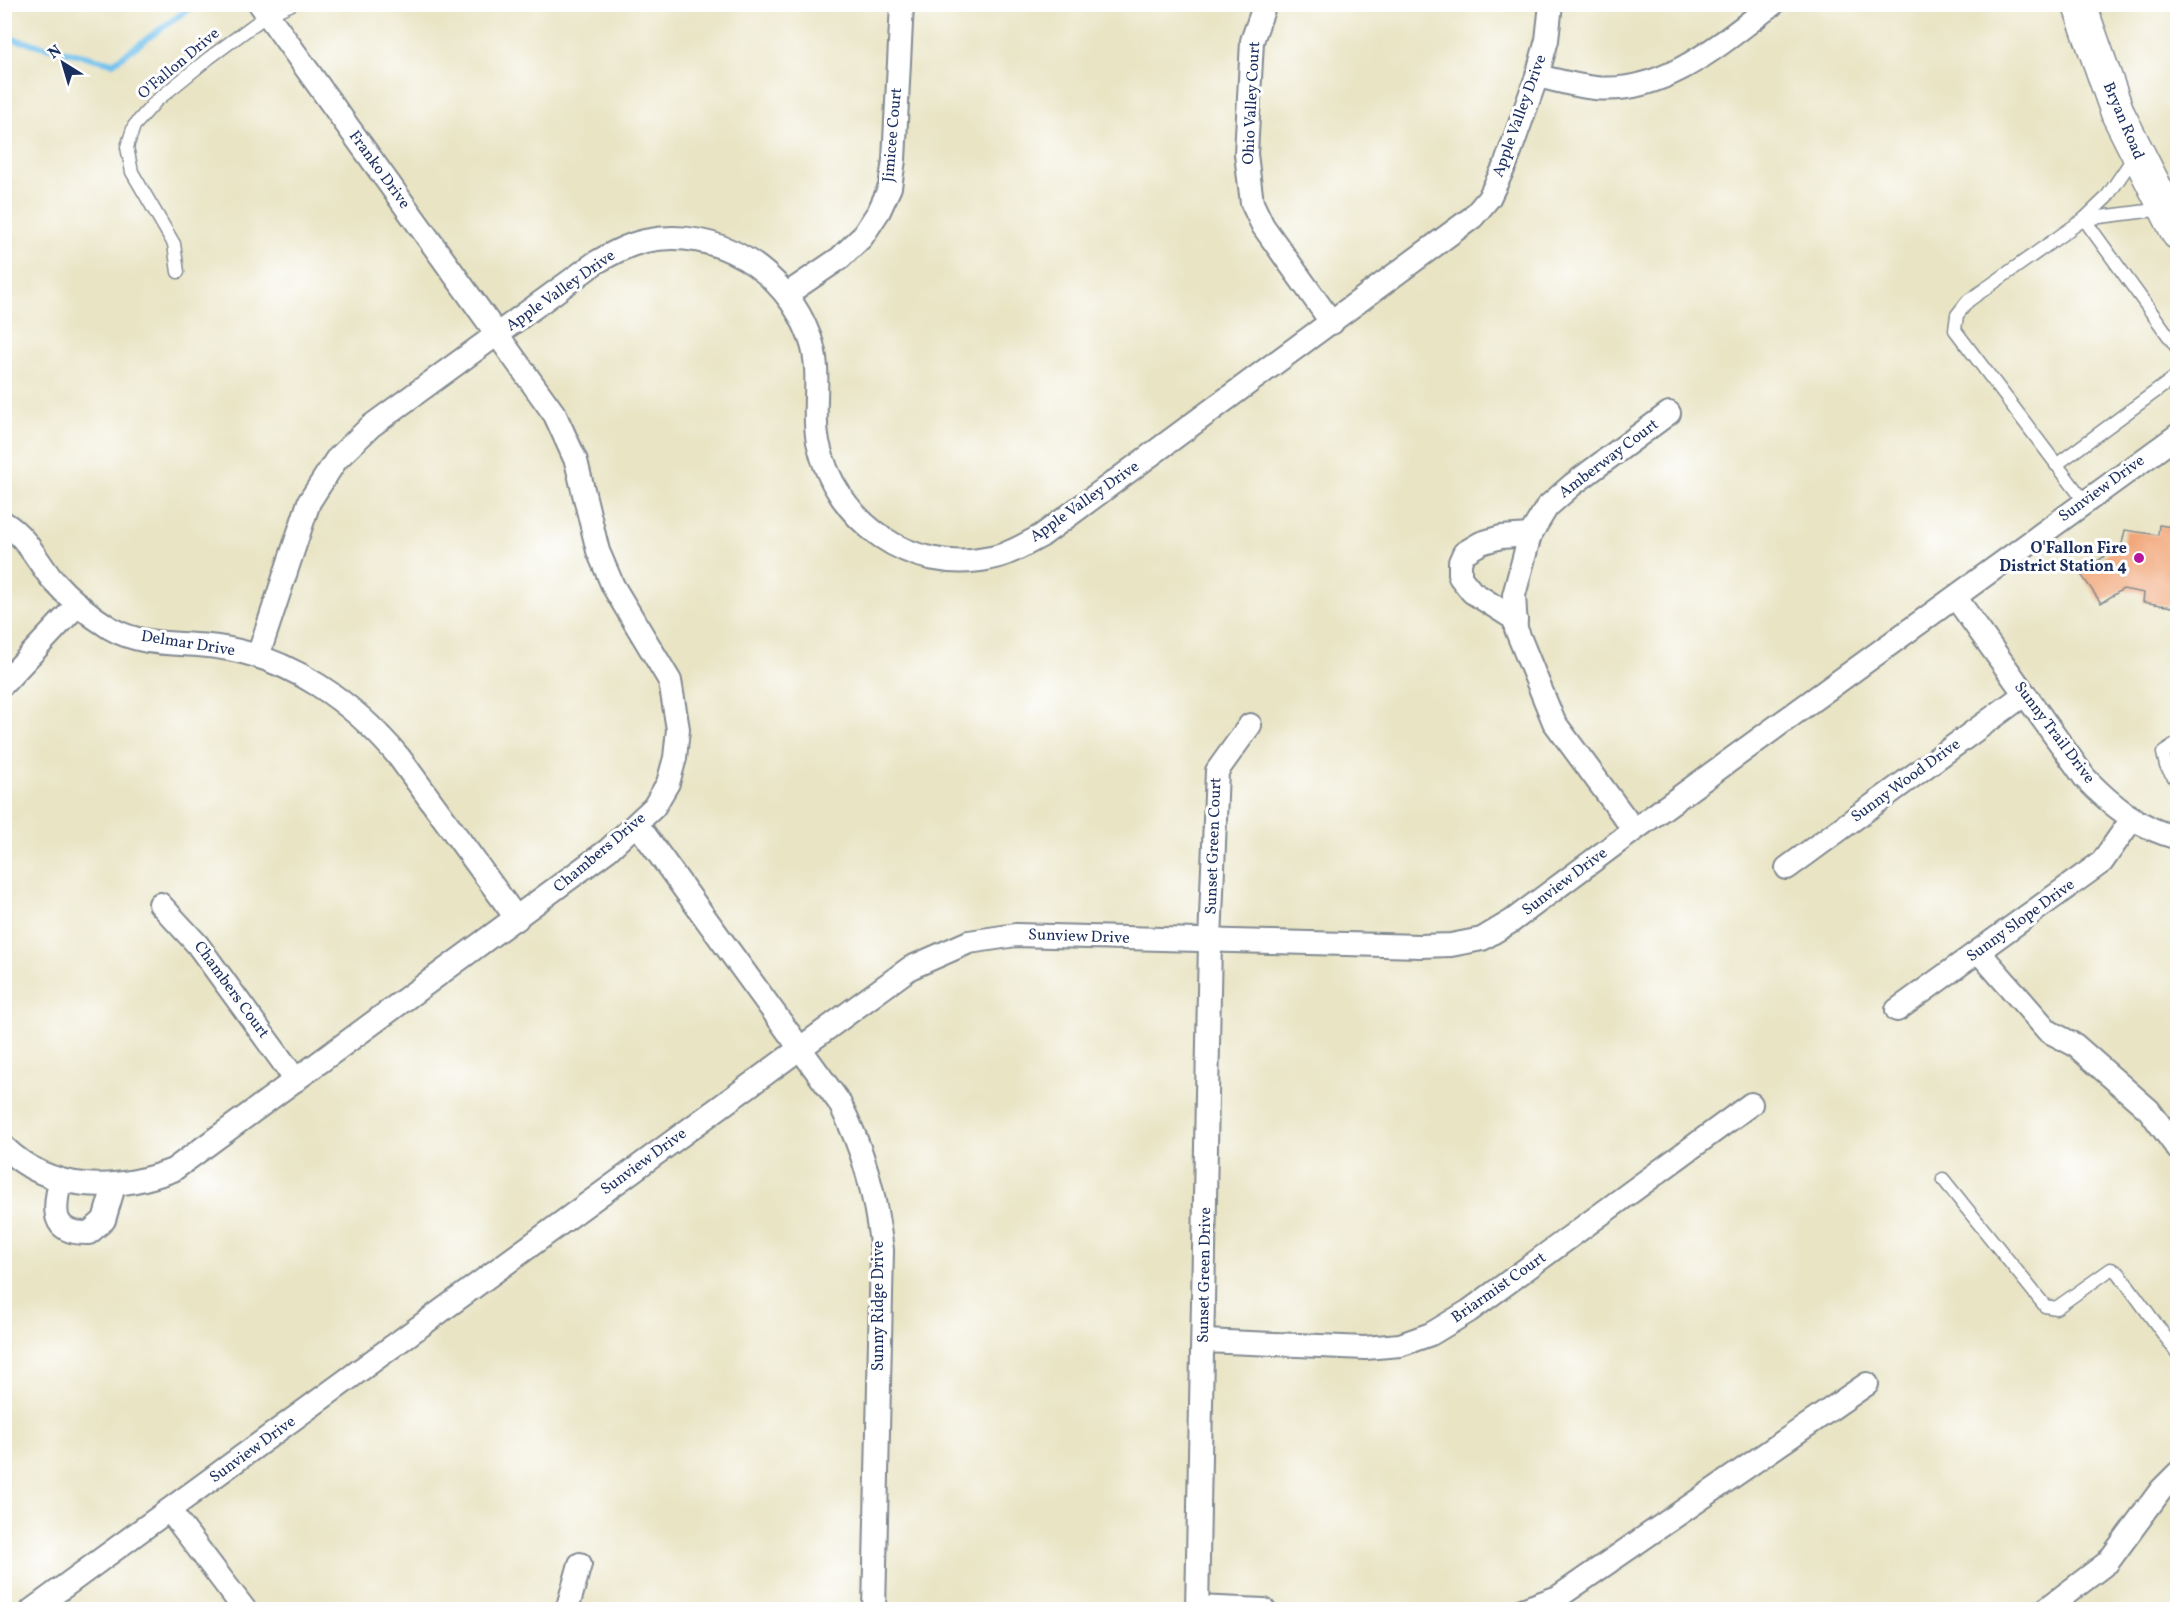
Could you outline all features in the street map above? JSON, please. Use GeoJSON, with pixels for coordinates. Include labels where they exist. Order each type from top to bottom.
{"type":"FeatureCollection","features":[{"type":"Feature","properties":{"kind":"main road","name":"Bryan Road"},"geometry":{"type":"LineString","coordinates":[[2079,4],[2118,114],[2171,221]]}},
{"type":"Feature","properties":{"kind":"street","name":"Jimicee Court"},"geometry":{"type":"LineString","coordinates":[[787,294],[840,258],[862,237],[879,211],[890,187],[894,160],[902,4]]}},
{"type":"Feature","properties":{"kind":"street","name":"Ohio Valley Court"},"geometry":{"type":"LineString","coordinates":[[1265,4],[1252,41],[1246,154],[1252,203],[1263,226],[1332,323]]}},
{"type":"Feature","properties":{"kind":"street","name":"Apple Valley Drive"},"geometry":{"type":"LineString","coordinates":[[258,656],[309,502],[336,460],[370,426],[499,335],[595,263],[621,249],[665,238],[685,238],[732,250],[754,263],[787,294],[810,338],[816,359],[818,440],[825,468],[837,492],[861,522],[884,540],[933,559],[972,561],[993,558],[1041,536],[1455,232],[1489,198],[1506,163],[1537,76],[1547,40],[1551,4]]}},
{"type":"Feature","properties":{"kind":"street"},"geometry":{"type":"LineString","coordinates":[[1537,76],[1595,88],[1628,88],[1661,79],[1715,49],[1773,4]]}},
{"type":"Feature","properties":{"kind":"street","name":"Franko Drive"},"geometry":{"type":"LineString","coordinates":[[263,10],[499,335]]}},
{"type":"Feature","properties":{"kind":"street","name":"Chambers Drive"},"geometry":{"type":"LineString","coordinates":[[4,1147],[40,1173],[60,1181],[114,1186],[153,1178],[173,1170],[517,919],[608,850],[654,807],[668,783],[675,758],[678,729],[670,681],[628,613],[598,551],[567,437],[555,415],[499,335]]}},
{"type":"Feature","properties":{"kind":"street","name":"Amberway Court"},"geometry":{"type":"LineString","coordinates":[[1634,830],[1554,722],[1529,666],[1516,629],[1514,595],[1530,535],[1547,507],[1572,485],[1669,413]]}},
{"type":"Feature","properties":{"kind":"street","name":"Sunview Drive"},"geometry":{"type":"LineString","coordinates":[[32,1610],[910,968],[969,942],[1016,935],[1420,946],[1451,945],[1482,939],[1512,921],[2178,435]]}},
{"type":"Feature","properties":{"kind":"street","name":"Delmar Drive"},"geometry":{"type":"LineString","coordinates":[[4,523],[23,537],[52,578],[78,604],[112,629],[154,642],[217,647],[258,656],[316,682],[381,736],[517,919]]}},
{"type":"Feature","properties":{"kind":"street"},"geometry":{"type":"LineString","coordinates":[[1516,620],[1472,592],[1460,577],[1460,562],[1464,553],[1481,543],[1501,537],[1530,535]]}},
{"type":"Feature","properties":{"kind":"street","name":"Sunny Trail Drive"},"geometry":{"type":"LineString","coordinates":[[1956,598],[2085,778],[2110,804],[2132,819],[2178,838]]}},
{"type":"Feature","properties":{"kind":"street"},"geometry":{"type":"LineString","coordinates":[[4,683],[78,604]]}},
{"type":"Feature","properties":{"kind":"street","name":"Sunny Wood Drive"},"geometry":{"type":"LineString","coordinates":[[1787,868],[2025,694]]}},
{"type":"Feature","properties":{"kind":"street","name":"Sunset Green Court"},"geometry":{"type":"LineString","coordinates":[[1210,941],[1217,771],[1250,725]]}},
{"type":"Feature","properties":{"kind":"street","name":"Sunny Slope Drive"},"geometry":{"type":"LineString","coordinates":[[1897,1010],[2102,862],[2132,819]]}},
{"type":"Feature","properties":{"kind":"street","name":"Sunny Ridge Drive"},"geometry":{"type":"LineString","coordinates":[[637,824],[839,1102],[853,1131],[876,1199],[882,1250],[873,1610]]}},
{"type":"Feature","properties":{"kind":"street","name":"Chambers Court"},"geometry":{"type":"LineString","coordinates":[[160,904],[198,944],[296,1080]]}},
{"type":"Feature","properties":{"kind":"street","name":"Sunset Green Drive"},"geometry":{"type":"LineString","coordinates":[[1197,1608],[1210,941]]}},
{"type":"Feature","properties":{"kind":"street"},"geometry":{"type":"LineString","coordinates":[[1979,952],[2048,1030],[2074,1045],[2149,1110],[2178,1149]]}},
{"type":"Feature","properties":{"kind":"street","name":"Briarmist Court"},"geometry":{"type":"LineString","coordinates":[[1204,1341],[1365,1348],[1400,1345],[1431,1334],[1468,1311],[1751,1104]]}},
{"type":"Feature","properties":{"kind":"street"},"geometry":{"type":"LineString","coordinates":[[60,1181],[54,1210],[60,1222],[78,1233],[89,1233],[104,1220],[114,1186]]}},
{"type":"Feature","properties":{"kind":"street"},"geometry":{"type":"LineString","coordinates":[[1522,1610],[1558,1597],[1867,1384]]}},
{"type":"Feature","properties":{"kind":"street"},"geometry":{"type":"LineString","coordinates":[[2045,1610],[2108,1562],[2161,1490],[2178,1473]]}},
{"type":"Feature","properties":{"kind":"street"},"geometry":{"type":"LineString","coordinates":[[170,1511],[245,1610]]}},
{"type":"Feature","properties":{"kind":"street"},"geometry":{"type":"LineString","coordinates":[[567,1610],[580,1564]]}},
{"type":"Feature","properties":{"kind":"street"},"geometry":{"type":"LineString","coordinates":[[1197,1608],[1264,1610]]}},
{"type":"Feature","properties":{"kind":"lane","name":"O'Fallon Drive"},"geometry":{"type":"LineString","coordinates":[[178,272],[174,244],[132,172],[127,147],[134,126],[156,101],[263,10],[292,4]]}},
{"type":"Feature","properties":{"kind":"lane"},"geometry":{"type":"LineString","coordinates":[[2085,502],[1955,330],[1957,315],[1968,301],[2084,219],[2106,198],[2136,153]]}},
{"type":"Feature","properties":{"kind":"lane"},"geometry":{"type":"LineString","coordinates":[[2084,219],[2171,221]]}},
{"type":"Feature","properties":{"kind":"lane"},"geometry":{"type":"LineString","coordinates":[[2084,219],[2178,349]]}},
{"type":"Feature","properties":{"kind":"lane"},"geometry":{"type":"LineString","coordinates":[[2056,465],[2178,375]]}},
{"type":"Feature","properties":{"kind":"lane"},"geometry":{"type":"LineString","coordinates":[[2178,743],[2163,753],[2166,766],[2178,783]]}},
{"type":"Feature","properties":{"kind":"lane"},"geometry":{"type":"LineString","coordinates":[[1943,1179],[2045,1306],[2056,1308],[2111,1269],[2118,1272],[2178,1354]]}},
{"type":"Feature","properties":{"kind":"building","name":"O'Fallon Fire District Station 4"},"geometry":{"type":"Polygon","coordinates":[[[2159,525],[2178,528],[2178,608],[2143,602],[2144,593],[2123,589],[2101,603],[2080,573],[2122,544],[2125,530],[2158,535],[2159,525]]]}},
{"type":"Feature","properties":{"kind":"waterway"},"geometry":{"type":"LineString","coordinates":[[4,37],[113,63],[190,8]]}},
{"type":"Feature","properties":{"kind":"place","name":"O'Fallon Fire District Station 4"},"geometry":{"type":"Point","coordinates":[2139,558]}}]}
